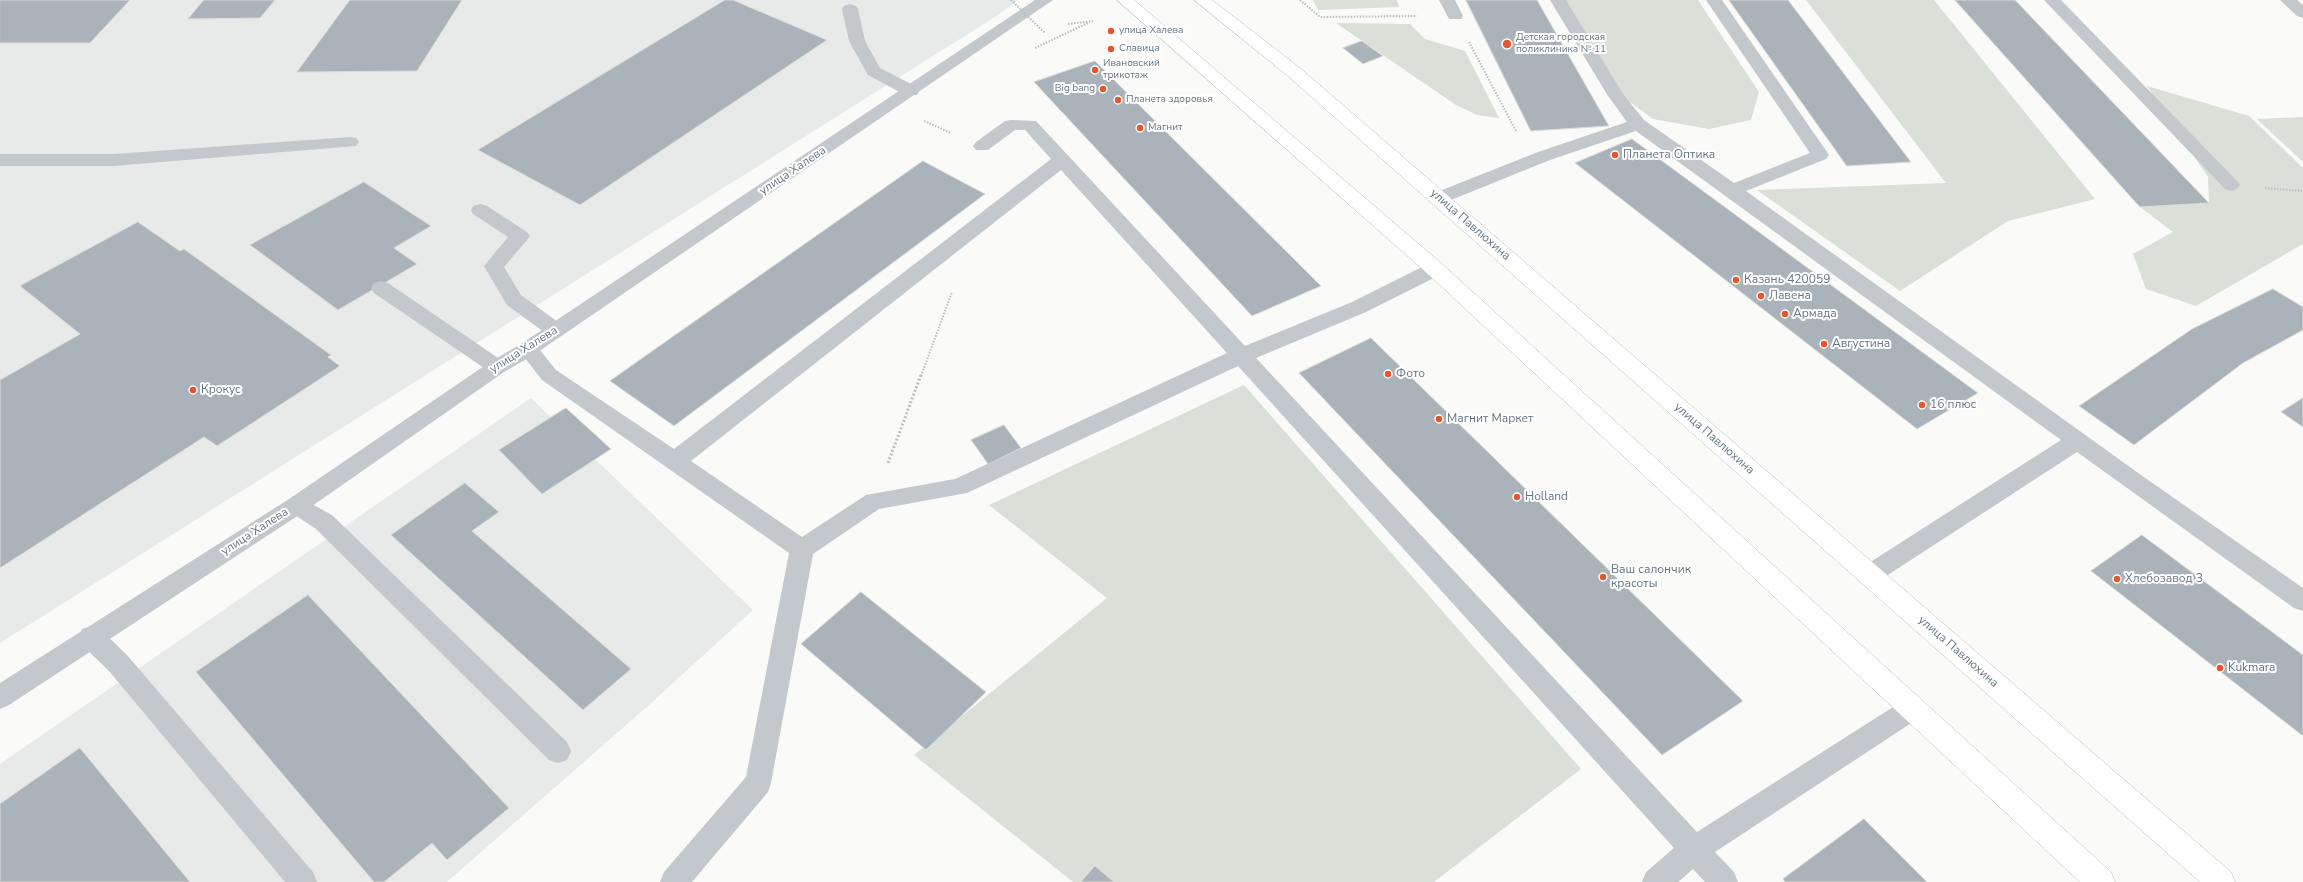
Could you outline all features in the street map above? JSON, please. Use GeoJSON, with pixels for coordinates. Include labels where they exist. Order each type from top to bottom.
{"type":"FeatureCollection","features":[{"type":"Feature","properties":{"kind":"main road"},"geometry":{"type":"LineString","coordinates":[[1125,0],[1435,269],[2101,882]]}},
{"type":"Feature","properties":{"kind":"main road","name":"улица Павлюхина"},"geometry":{"type":"LineString","coordinates":[[1202,0],[1294,72],[2221,882]]}},
{"type":"Feature","properties":{"kind":"street","name":"улица Халева"},"geometry":{"type":"LineString","coordinates":[[0,697],[297,505],[497,367],[528,349],[1045,0]]}},
{"type":"Feature","properties":{"kind":"street"},"geometry":{"type":"LineString","coordinates":[[1447,0],[1455,16]]}},
{"type":"Feature","properties":{"kind":"street"},"geometry":{"type":"LineString","coordinates":[[1558,0],[1616,96],[1638,124],[2303,601]]}},
{"type":"Feature","properties":{"kind":"street"},"geometry":{"type":"LineString","coordinates":[[1714,0],[1820,155],[1732,190]]}},
{"type":"Feature","properties":{"kind":"street"},"geometry":{"type":"LineString","coordinates":[[2052,0],[2231,185]]}},
{"type":"Feature","properties":{"kind":"street"},"geometry":{"type":"LineString","coordinates":[[2288,0],[2303,13]]}},
{"type":"Feature","properties":{"kind":"street"},"geometry":{"type":"LineString","coordinates":[[850,9],[857,41],[874,71],[911,91]]}},
{"type":"Feature","properties":{"kind":"street"},"geometry":{"type":"LineString","coordinates":[[1439,198],[1544,156],[1638,124]]}},
{"type":"Feature","properties":{"kind":"street"},"geometry":{"type":"LineString","coordinates":[[982,146],[1011,125],[1030,125],[1240,356],[1695,848],[1724,882]]}},
{"type":"Feature","properties":{"kind":"street"},"geometry":{"type":"LineString","coordinates":[[0,160],[114,160],[350,142]]}},
{"type":"Feature","properties":{"kind":"street"},"geometry":{"type":"LineString","coordinates":[[675,461],[1062,160]]}},
{"type":"Feature","properties":{"kind":"street"},"geometry":{"type":"LineString","coordinates":[[480,210],[520,236],[494,266],[514,300],[555,330]]}},
{"type":"Feature","properties":{"kind":"street"},"geometry":{"type":"LineString","coordinates":[[674,882],[758,783],[802,549],[874,501],[959,487],[1240,356],[1358,307],[1435,269]]}},
{"type":"Feature","properties":{"kind":"street"},"geometry":{"type":"LineString","coordinates":[[381,288],[497,367]]}},
{"type":"Feature","properties":{"kind":"street"},"geometry":{"type":"LineString","coordinates":[[528,349],[549,375],[802,549]]}},
{"type":"Feature","properties":{"kind":"street"},"geometry":{"type":"LineString","coordinates":[[1870,575],[2078,440]]}},
{"type":"Feature","properties":{"kind":"street"},"geometry":{"type":"LineString","coordinates":[[297,505],[324,522],[558,751]]}},
{"type":"Feature","properties":{"kind":"street"},"geometry":{"type":"LineString","coordinates":[[91,637],[118,663],[303,882]]}},
{"type":"Feature","properties":{"kind":"street"},"geometry":{"type":"LineString","coordinates":[[1656,882],[1695,848],[1913,708]]}},
{"type":"Feature","properties":{"kind":"path"},"geometry":{"type":"LineString","coordinates":[[1011,0],[1045,33]]}},
{"type":"Feature","properties":{"kind":"path"},"geometry":{"type":"LineString","coordinates":[[1300,0],[1320,17],[1455,16],[1517,134],[1544,156]]}},
{"type":"Feature","properties":{"kind":"path"},"geometry":{"type":"LineString","coordinates":[[1032,49],[1093,21],[1066,24]]}},
{"type":"Feature","properties":{"kind":"path"},"geometry":{"type":"LineString","coordinates":[[920,119],[982,146]]}},
{"type":"Feature","properties":{"kind":"path"},"geometry":{"type":"LineString","coordinates":[[874,501],[954,286]]}},
{"type":"Feature","properties":{"kind":"shaded area"},"geometry":{"type":"Polygon","coordinates":[[[0,0],[1018,0],[995,17],[0,643],[0,0]]]}},
{"type":"Feature","properties":{"kind":"shaded area"},"geometry":{"type":"Polygon","coordinates":[[[1313,0],[1397,0],[1399,7],[1318,10],[1313,0]]]}},
{"type":"Feature","properties":{"kind":"shaded area"},"geometry":{"type":"Polygon","coordinates":[[[1564,0],[1698,0],[1759,92],[1751,120],[1709,129],[1653,119],[1620,95],[1564,0]]]}},
{"type":"Feature","properties":{"kind":"shaded area"},"geometry":{"type":"Polygon","coordinates":[[[1806,0],[1934,0],[2095,199],[2008,221],[1900,291],[1757,190],[1946,183],[1806,0]]]}},
{"type":"Feature","properties":{"kind":"shaded area"},"geometry":{"type":"Polygon","coordinates":[[[1336,23],[1410,24],[1425,39],[1465,51],[1499,118],[1477,115],[1456,105],[1336,23]]]}},
{"type":"Feature","properties":{"kind":"shaded area"},"geometry":{"type":"Polygon","coordinates":[[[2147,86],[2249,116],[2303,168],[2303,244],[2196,306],[2146,289],[2133,254],[2173,232],[2140,207],[2209,202],[2208,177],[2147,86]]]}},
{"type":"Feature","properties":{"kind":"shaded area"},"geometry":{"type":"Polygon","coordinates":[[[2303,117],[2303,162],[2257,119],[2303,117]]]}},
{"type":"Feature","properties":{"kind":"shaded area"},"geometry":{"type":"Polygon","coordinates":[[[1244,385],[1581,769],[1434,882],[1073,882],[914,755],[1107,598],[989,505],[1244,385]]]}},
{"type":"Feature","properties":{"kind":"shaded area"},"geometry":{"type":"Polygon","coordinates":[[[531,398],[753,610],[650,704],[447,882],[0,882],[0,764],[531,398]]]}},
{"type":"Feature","properties":{"kind":"building"},"geometry":{"type":"Polygon","coordinates":[[[0,0],[130,0],[90,43],[0,43],[0,0]]]}},
{"type":"Feature","properties":{"kind":"building"},"geometry":{"type":"Polygon","coordinates":[[[204,0],[275,0],[260,18],[188,19],[204,0]]]}},
{"type":"Feature","properties":{"kind":"building"},"geometry":{"type":"Polygon","coordinates":[[[350,0],[462,0],[417,71],[297,72],[350,0]]]}},
{"type":"Feature","properties":{"kind":"building"},"geometry":{"type":"Polygon","coordinates":[[[725,0],[733,0],[827,40],[580,205],[478,150],[725,0]]]}},
{"type":"Feature","properties":{"kind":"building"},"geometry":{"type":"Polygon","coordinates":[[[1466,0],[1537,0],[1609,126],[1531,131],[1466,0]]]}},
{"type":"Feature","properties":{"kind":"building"},"geometry":{"type":"Polygon","coordinates":[[[1729,0],[1788,0],[1911,162],[1847,166],[1729,0]]]}},
{"type":"Feature","properties":{"kind":"building"},"geometry":{"type":"Polygon","coordinates":[[[1955,0],[2015,0],[2209,203],[2140,207],[1955,0]]]}},
{"type":"Feature","properties":{"kind":"building"},"geometry":{"type":"Polygon","coordinates":[[[1362,41],[1383,56],[1363,64],[1343,48],[1362,41]]]}},
{"type":"Feature","properties":{"kind":"building"},"geometry":{"type":"Polygon","coordinates":[[[1095,61],[1321,286],[1252,316],[1034,82],[1095,61]]]}},
{"type":"Feature","properties":{"kind":"building"},"geometry":{"type":"Polygon","coordinates":[[[1632,139],[1978,393],[1917,429],[1575,163],[1632,139]]]}},
{"type":"Feature","properties":{"kind":"building"},"geometry":{"type":"Polygon","coordinates":[[[923,161],[985,194],[674,426],[610,381],[923,161]]]}},
{"type":"Feature","properties":{"kind":"building"},"geometry":{"type":"Polygon","coordinates":[[[364,182],[431,226],[394,248],[417,264],[338,310],[250,245],[364,182]]]}},
{"type":"Feature","properties":{"kind":"building"},"geometry":{"type":"Polygon","coordinates":[[[138,222],[180,251],[184,249],[331,355],[328,357],[340,366],[217,446],[204,437],[0,568],[0,380],[80,334],[20,286],[138,222]]]}},
{"type":"Feature","properties":{"kind":"building"},"geometry":{"type":"Polygon","coordinates":[[[2273,289],[2303,307],[2303,330],[2243,363],[2134,445],[2079,406],[2192,329],[2273,289]]]}},
{"type":"Feature","properties":{"kind":"building"},"geometry":{"type":"Polygon","coordinates":[[[1371,338],[1743,701],[1662,755],[1299,373],[1371,338]]]}},
{"type":"Feature","properties":{"kind":"building"},"geometry":{"type":"Polygon","coordinates":[[[2303,398],[2303,427],[2281,412],[2303,398]]]}},
{"type":"Feature","properties":{"kind":"building"},"geometry":{"type":"Polygon","coordinates":[[[566,408],[611,449],[542,494],[499,450],[566,408]]]}},
{"type":"Feature","properties":{"kind":"building"},"geometry":{"type":"Polygon","coordinates":[[[1004,425],[1021,448],[988,464],[971,440],[1004,425]]]}},
{"type":"Feature","properties":{"kind":"building"},"geometry":{"type":"Polygon","coordinates":[[[465,483],[499,512],[472,531],[631,669],[583,710],[391,535],[465,483]]]}},
{"type":"Feature","properties":{"kind":"building"},"geometry":{"type":"Polygon","coordinates":[[[2142,535],[2303,655],[2303,736],[2091,571],[2142,535]]]}},
{"type":"Feature","properties":{"kind":"building"},"geometry":{"type":"Polygon","coordinates":[[[861,592],[986,692],[926,750],[801,644],[861,592]]]}},
{"type":"Feature","properties":{"kind":"building"},"geometry":{"type":"Polygon","coordinates":[[[308,595],[509,808],[447,860],[432,843],[384,882],[374,882],[196,672],[308,595]]]}},
{"type":"Feature","properties":{"kind":"building"},"geometry":{"type":"Polygon","coordinates":[[[80,748],[190,882],[0,882],[0,804],[80,748]]]}},
{"type":"Feature","properties":{"kind":"building"},"geometry":{"type":"Polygon","coordinates":[[[1864,819],[1927,882],[1785,882],[1783,879],[1864,819]]]}},
{"type":"Feature","properties":{"kind":"building"},"geometry":{"type":"Polygon","coordinates":[[[1095,866],[1114,882],[1081,882],[1095,866]]]}},
{"type":"Feature","properties":{"kind":"place","name":"улица Халева"},"geometry":{"type":"Point","coordinates":[1111,31]}},
{"type":"Feature","properties":{"kind":"place","name":"Детская городская поликлиника № 11"},"geometry":{"type":"Point","coordinates":[1507,44]}},
{"type":"Feature","properties":{"kind":"place","name":"Славица"},"geometry":{"type":"Point","coordinates":[1111,49]}},
{"type":"Feature","properties":{"kind":"place","name":"Ивановский трикотаж"},"geometry":{"type":"Point","coordinates":[1095,70]}},
{"type":"Feature","properties":{"kind":"place","name":"Big bang"},"geometry":{"type":"Point","coordinates":[1103,89]}},
{"type":"Feature","properties":{"kind":"place","name":"Планета здоровья"},"geometry":{"type":"Point","coordinates":[1118,100]}},
{"type":"Feature","properties":{"kind":"place","name":"Магнит"},"geometry":{"type":"Point","coordinates":[1140,128]}},
{"type":"Feature","properties":{"kind":"place","name":"Планета Оптика"},"geometry":{"type":"Point","coordinates":[1615,155]}},
{"type":"Feature","properties":{"kind":"place","name":"Казань 420059"},"geometry":{"type":"Point","coordinates":[1736,280]}},
{"type":"Feature","properties":{"kind":"place","name":"Лавена"},"geometry":{"type":"Point","coordinates":[1761,296]}},
{"type":"Feature","properties":{"kind":"place","name":"Армада"},"geometry":{"type":"Point","coordinates":[1785,314]}},
{"type":"Feature","properties":{"kind":"place","name":"Августина"},"geometry":{"type":"Point","coordinates":[1824,344]}},
{"type":"Feature","properties":{"kind":"place","name":"Фото"},"geometry":{"type":"Point","coordinates":[1388,374]}},
{"type":"Feature","properties":{"kind":"place","name":"Крокус"},"geometry":{"type":"Point","coordinates":[193,390]}},
{"type":"Feature","properties":{"kind":"place","name":"16 плюс"},"geometry":{"type":"Point","coordinates":[1922,405]}},
{"type":"Feature","properties":{"kind":"place","name":"Магнит Маркет"},"geometry":{"type":"Point","coordinates":[1439,419]}},
{"type":"Feature","properties":{"kind":"place","name":"Holland"},"geometry":{"type":"Point","coordinates":[1517,497]}},
{"type":"Feature","properties":{"kind":"place","name":"Ваш салончик красоты"},"geometry":{"type":"Point","coordinates":[1603,577]}},
{"type":"Feature","properties":{"kind":"place","name":"Хлебозавод 3"},"geometry":{"type":"Point","coordinates":[2117,579]}},
{"type":"Feature","properties":{"kind":"place","name":"Kukmara"},"geometry":{"type":"Point","coordinates":[2220,668]}}]}
